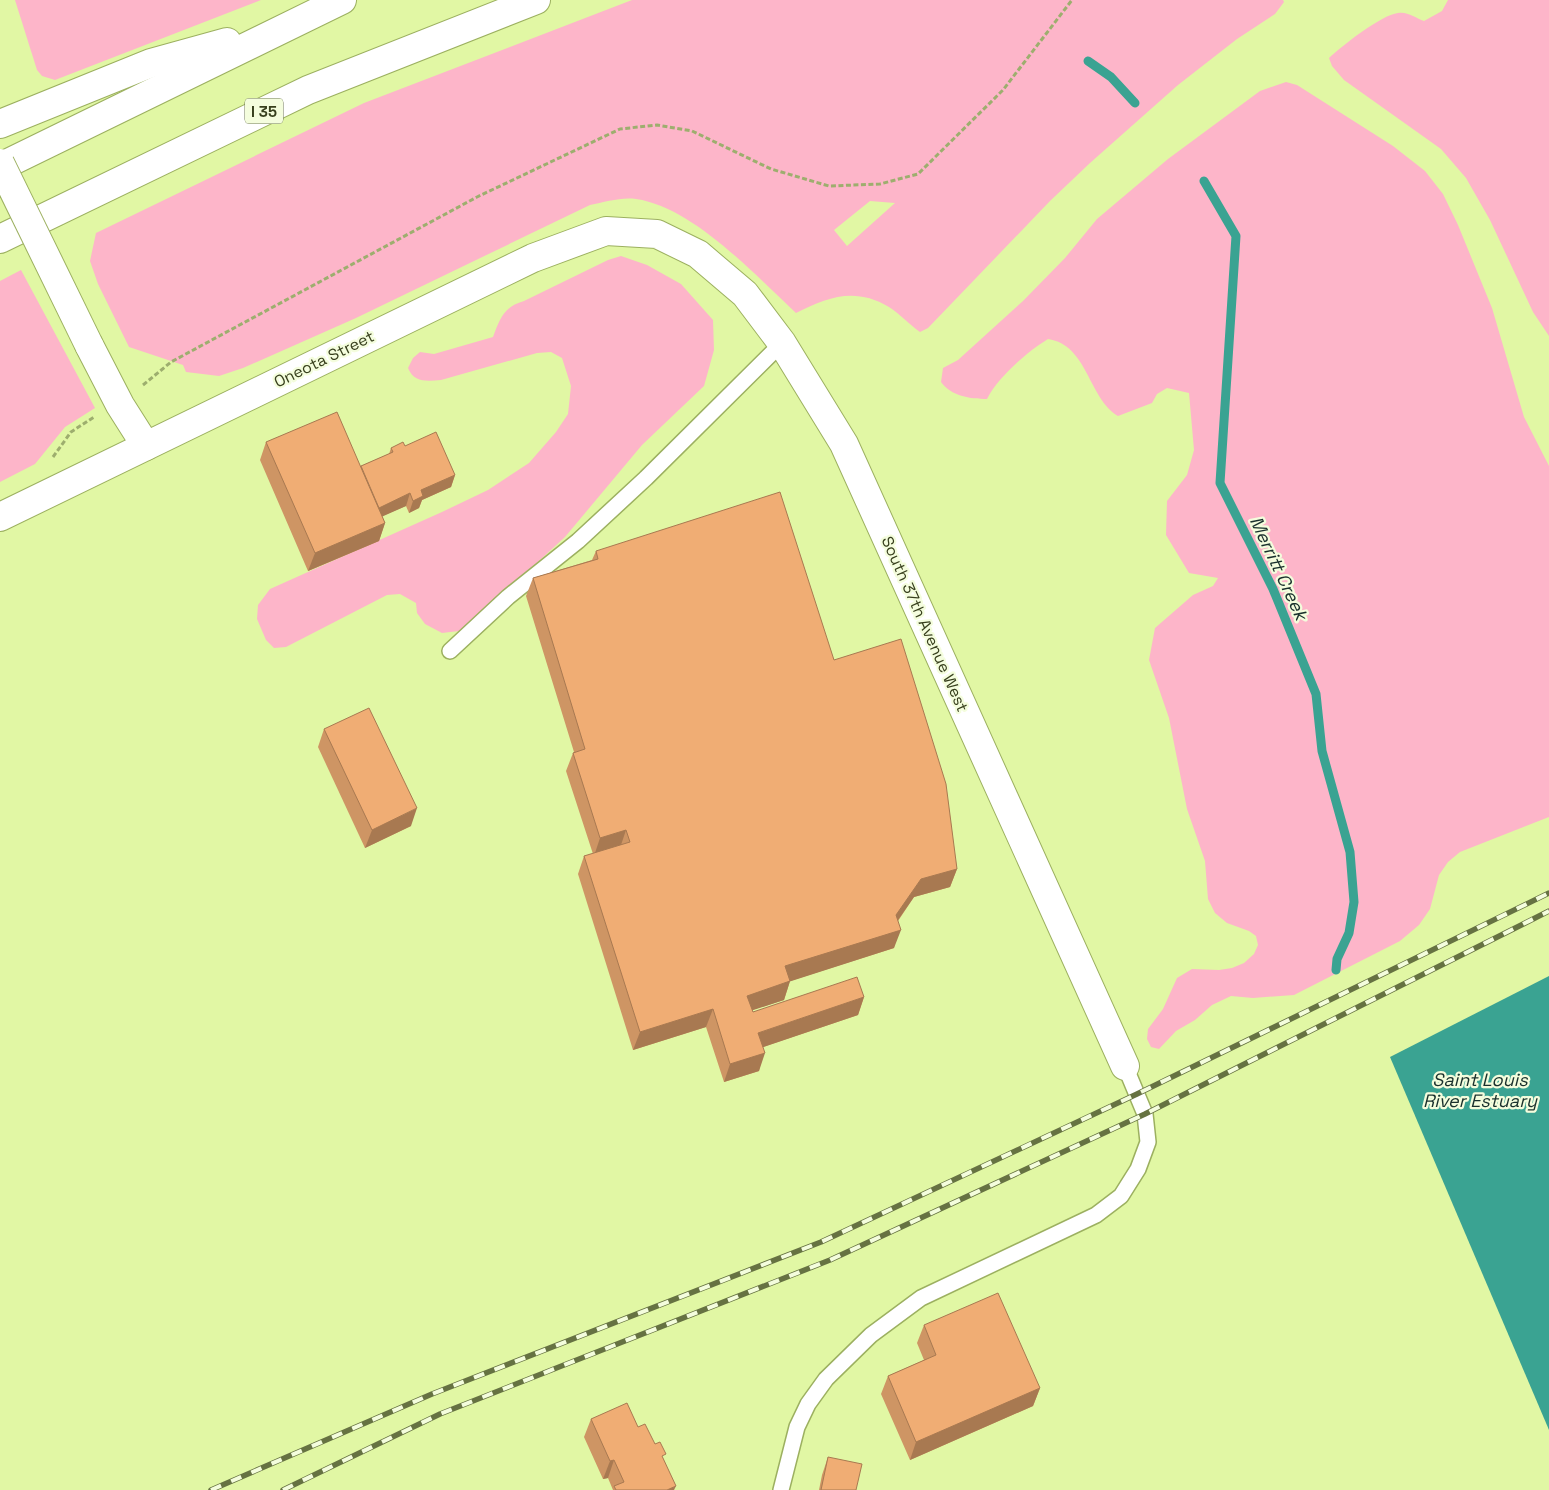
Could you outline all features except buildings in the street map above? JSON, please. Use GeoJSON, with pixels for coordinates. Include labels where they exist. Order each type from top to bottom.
{"type":"FeatureCollection","features":[{"type":"Feature","properties":{"kind":"main road"},"geometry":{"type":"LineString","coordinates":[[146,446],[120,405],[0,165],[342,0]]}},
{"type":"Feature","properties":{"kind":"main road","name":"I 35"},"geometry":{"type":"LineString","coordinates":[[0,239],[308,90],[536,0]]}},
{"type":"Feature","properties":{"kind":"main road"},"geometry":{"type":"LineString","coordinates":[[0,124],[151,63],[289,26]]}},
{"type":"Feature","properties":{"kind":"main road","name":"Oneota Street"},"geometry":{"type":"LineString","coordinates":[[0,518],[532,258],[606,232],[658,234]]}},
{"type":"Feature","properties":{"kind":"main road","name":"South 37th Avenue West"},"geometry":{"type":"LineString","coordinates":[[658,234],[698,254],[745,294],[782,343],[844,444],[1125,1066]]}},
{"type":"Feature","properties":{"kind":"lane"},"geometry":{"type":"LineString","coordinates":[[450,651],[508,597],[578,541],[646,478],[782,343]]}},
{"type":"Feature","properties":{"kind":"lane"},"geometry":{"type":"LineString","coordinates":[[781,1490],[797,1426],[808,1404],[826,1379],[872,1335],[921,1298],[1096,1215],[1121,1196],[1138,1169],[1148,1142],[1145,1114],[1125,1066]]}},
{"type":"Feature","properties":{"kind":"shaded area"},"geometry":{"type":"Polygon","coordinates":[[[15,0],[261,0],[55,80],[42,76],[37,70],[15,0]]]}},
{"type":"Feature","properties":{"kind":"shaded area"},"geometry":{"type":"Polygon","coordinates":[[[632,0],[1283,0],[1284,2],[1275,14],[1237,39],[1178,85],[1090,163],[1050,201],[928,328],[920,332],[889,307],[865,297],[842,296],[819,302],[796,313],[742,262],[701,229],[679,215],[658,205],[636,199],[625,199],[590,205],[356,318],[243,368],[219,376],[186,372],[183,365],[129,347],[98,284],[90,261],[96,233],[364,103],[632,0]],[[870,201],[834,230],[847,246],[895,203],[870,201]]]}},
{"type":"Feature","properties":{"kind":"shaded area"},"geometry":{"type":"Polygon","coordinates":[[[1448,0],[1549,0],[1549,336],[1533,312],[1490,220],[1466,178],[1441,149],[1344,80],[1332,66],[1329,58],[1352,39],[1382,19],[1401,13],[1424,21],[1442,11],[1448,0]]]}},
{"type":"Feature","properties":{"kind":"shaded area"},"geometry":{"type":"Polygon","coordinates":[[[1286,82],[1297,85],[1393,146],[1425,171],[1443,194],[1458,225],[1492,308],[1524,417],[1549,466],[1549,817],[1460,852],[1448,862],[1439,875],[1430,909],[1419,925],[1400,941],[1294,995],[1253,998],[1231,996],[1212,1005],[1195,1020],[1176,1031],[1159,1049],[1151,1047],[1147,1039],[1148,1029],[1163,1009],[1177,978],[1192,969],[1219,970],[1232,968],[1244,963],[1254,954],[1258,945],[1256,936],[1249,931],[1227,923],[1215,913],[1208,899],[1205,861],[1187,809],[1169,718],[1149,660],[1155,628],[1193,595],[1213,586],[1218,578],[1189,573],[1166,535],[1167,501],[1187,475],[1194,450],[1189,393],[1167,388],[1157,394],[1152,403],[1118,416],[1108,408],[1100,397],[1080,361],[1072,351],[1061,343],[1048,339],[1014,366],[998,382],[987,399],[955,394],[941,382],[943,368],[958,360],[1023,301],[1065,258],[1097,219],[1168,159],[1260,91],[1286,82]]]}},
{"type":"Feature","properties":{"kind":"shaded area"},"geometry":{"type":"Polygon","coordinates":[[[621,256],[647,265],[681,284],[713,320],[714,350],[704,386],[642,445],[565,537],[479,616],[459,631],[442,633],[425,624],[417,613],[416,603],[400,594],[387,595],[286,647],[274,648],[266,640],[257,619],[258,605],[270,589],[488,490],[529,463],[556,432],[568,414],[571,386],[562,358],[551,352],[537,353],[441,380],[431,381],[417,379],[411,373],[408,368],[413,358],[420,352],[434,354],[493,337],[503,314],[511,307],[608,260],[621,256]]]}},
{"type":"Feature","properties":{"kind":"shaded area"},"geometry":{"type":"Polygon","coordinates":[[[21,270],[95,408],[65,427],[35,464],[0,482],[0,281],[21,270]]]}},
{"type":"Feature","properties":{"kind":"water","name":"Saint Louis River Estuary"},"geometry":{"type":"Polygon","coordinates":[[[1549,976],[1549,1430],[1390,1057],[1549,976]]]}},
{"type":"Feature","properties":{"kind":"waterway","name":"Merritt Creek"},"geometry":{"type":"LineString","coordinates":[[1088,61],[1111,77],[1135,103]]}},
{"type":"Feature","properties":{"kind":"waterway","name":"Merritt Creek"},"geometry":{"type":"LineString","coordinates":[[1204,181],[1236,236],[1220,483],[1273,589],[1316,694],[1322,751],[1350,852],[1354,902],[1349,933],[1337,959],[1336,970]]}},
{"type":"Feature","properties":{"kind":"railway"},"geometry":{"type":"LineString","coordinates":[[211,1490],[432,1394],[821,1242],[1137,1094],[1549,893]]}},
{"type":"Feature","properties":{"kind":"railway"},"geometry":{"type":"LineString","coordinates":[[283,1490],[440,1414],[830,1260],[1145,1114],[1549,911]]}}]}
